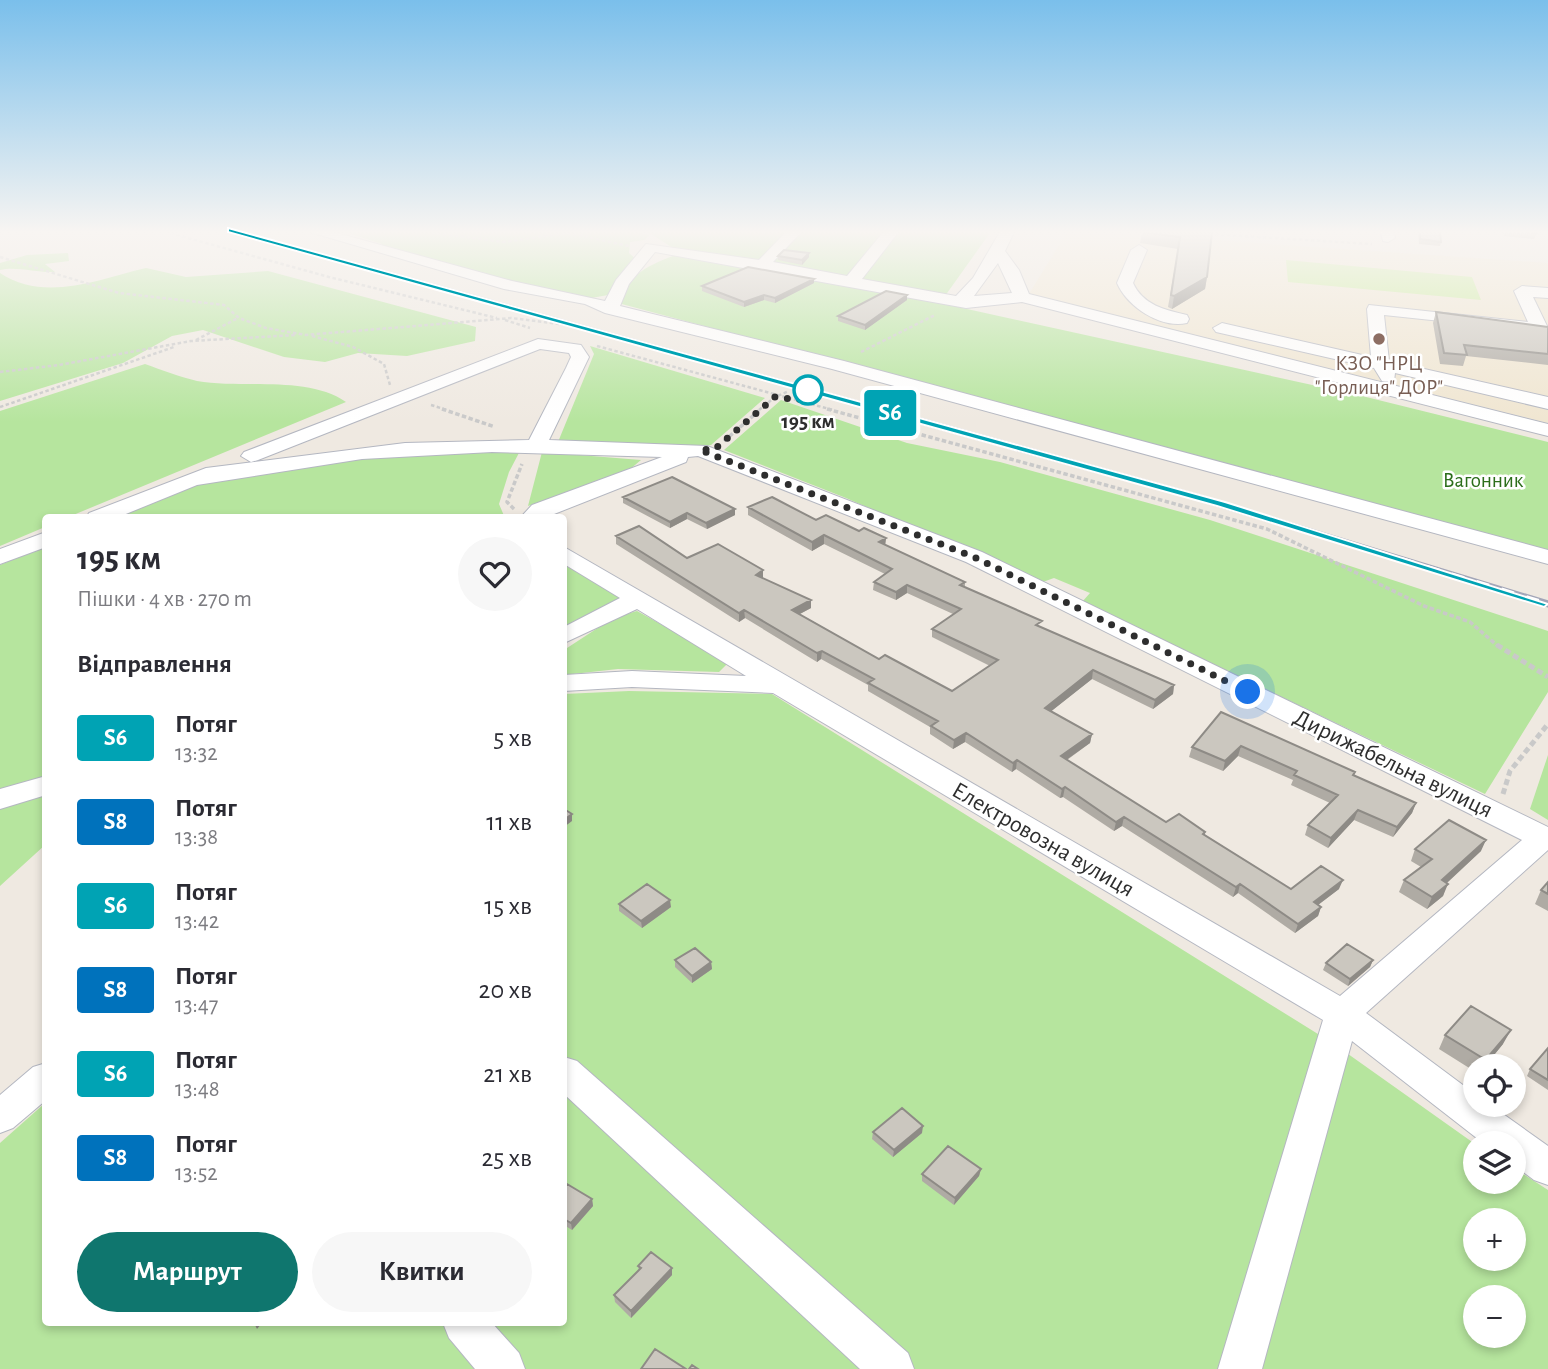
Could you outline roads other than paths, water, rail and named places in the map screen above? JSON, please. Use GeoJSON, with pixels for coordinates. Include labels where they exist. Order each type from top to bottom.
{"type":"FeatureCollection","features":[{"type":"Feature","properties":{"kind":"street"},"geometry":{"type":"LineString","coordinates":[[555,294],[589,300],[611,309],[838,365],[1548,557]]}},
{"type":"Feature","properties":{"kind":"street"},"geometry":{"type":"LineString","coordinates":[[611,309],[615,294]]}},
{"type":"Feature","properties":{"kind":"street"},"geometry":{"type":"LineString","coordinates":[[916,294],[1548,437]]}},
{"type":"Feature","properties":{"kind":"street"},"geometry":{"type":"LineString","coordinates":[[960,302],[967,294]]}},
{"type":"Feature","properties":{"kind":"street"},"geometry":{"type":"LineString","coordinates":[[1129,294],[1146,308],[1203,324],[1541,402]]}},
{"type":"Feature","properties":{"kind":"street"},"geometry":{"type":"LineString","coordinates":[[1391,388],[1393,384],[1380,363],[1375,309],[1539,328],[1524,294]]}},
{"type":"Feature","properties":{"kind":"street"},"geometry":{"type":"LineString","coordinates":[[960,302],[1022,297],[1391,388],[1548,430]]}},
{"type":"Feature","properties":{"kind":"street"},"geometry":{"type":"LineString","coordinates":[[107,514],[547,340],[575,349],[580,357],[536,446]]}},
{"type":"Feature","properties":{"kind":"street"},"geometry":{"type":"LineString","coordinates":[[1528,379],[1541,402]]}},
{"type":"Feature","properties":{"kind":"street"},"geometry":{"type":"LineString","coordinates":[[1335,387],[1391,388]]}},
{"type":"Feature","properties":{"kind":"street"},"geometry":{"type":"LineString","coordinates":[[191,480],[270,463],[433,447],[536,446],[656,453],[700,450]]}},
{"type":"Feature","properties":{"kind":"street"},"geometry":{"type":"LineString","coordinates":[[536,514],[700,450]]}},
{"type":"Feature","properties":{"kind":"street","name":"Дирижабельна вулиця"},"geometry":{"type":"LineString","coordinates":[[700,450],[974,557],[1546,839]]}},
{"type":"Feature","properties":{"kind":"street"},"geometry":{"type":"LineString","coordinates":[[0,557],[42,541]]}},
{"type":"Feature","properties":{"kind":"street","name":"Електровозна вулиця"},"geometry":{"type":"LineString","coordinates":[[567,556],[779,685],[1342,1014],[1497,1131]]}},
{"type":"Feature","properties":{"kind":"street"},"geometry":{"type":"LineString","coordinates":[[567,634],[639,598]]}},
{"type":"Feature","properties":{"kind":"street"},"geometry":{"type":"LineString","coordinates":[[567,682],[632,679],[779,685]]}},
{"type":"Feature","properties":{"kind":"street"},"geometry":{"type":"LineString","coordinates":[[0,799],[42,786]]}},
{"type":"Feature","properties":{"kind":"street"},"geometry":{"type":"LineString","coordinates":[[1240,1369],[1342,1014],[1546,839]]}},
{"type":"Feature","properties":{"kind":"street"},"geometry":{"type":"LineString","coordinates":[[567,1075],[892,1369]]}},
{"type":"Feature","properties":{"kind":"street"},"geometry":{"type":"LineString","coordinates":[[0,1117],[42,1081]]}},
{"type":"Feature","properties":{"kind":"street","name":"Електровозна вулиця"},"geometry":{"type":"LineString","coordinates":[[1526,1152],[1548,1168]]}},
{"type":"Feature","properties":{"kind":"street"},"geometry":{"type":"LineString","coordinates":[[467,1326],[503,1369]]}},
{"type":"Feature","properties":{"kind":"railway"},"geometry":{"type":"LineString","coordinates":[[462,294],[883,410]]}},
{"type":"Feature","properties":{"kind":"railway"},"geometry":{"type":"LineString","coordinates":[[877,409],[1200,498],[1548,604]]}},
{"type":"Feature","properties":{"kind":"train","name":"S6"},"geometry":{"type":"LineString","coordinates":[[458,294],[1264,516],[1548,604]]}},
{"type":"Feature","properties":{"kind":"place","name":"КЗО \"НРЦ \"Горлиця\" ДОР\""},"geometry":{"type":"Point","coordinates":[1379,339]}},
{"type":"Feature","properties":{"kind":"place","name":"195 км"},"geometry":{"type":"Point","coordinates":[808,390]}},
{"type":"Feature","properties":{"kind":"park label","name":"Вагонник"},"geometry":{"type":"Point","coordinates":[1483,480]}}]}
